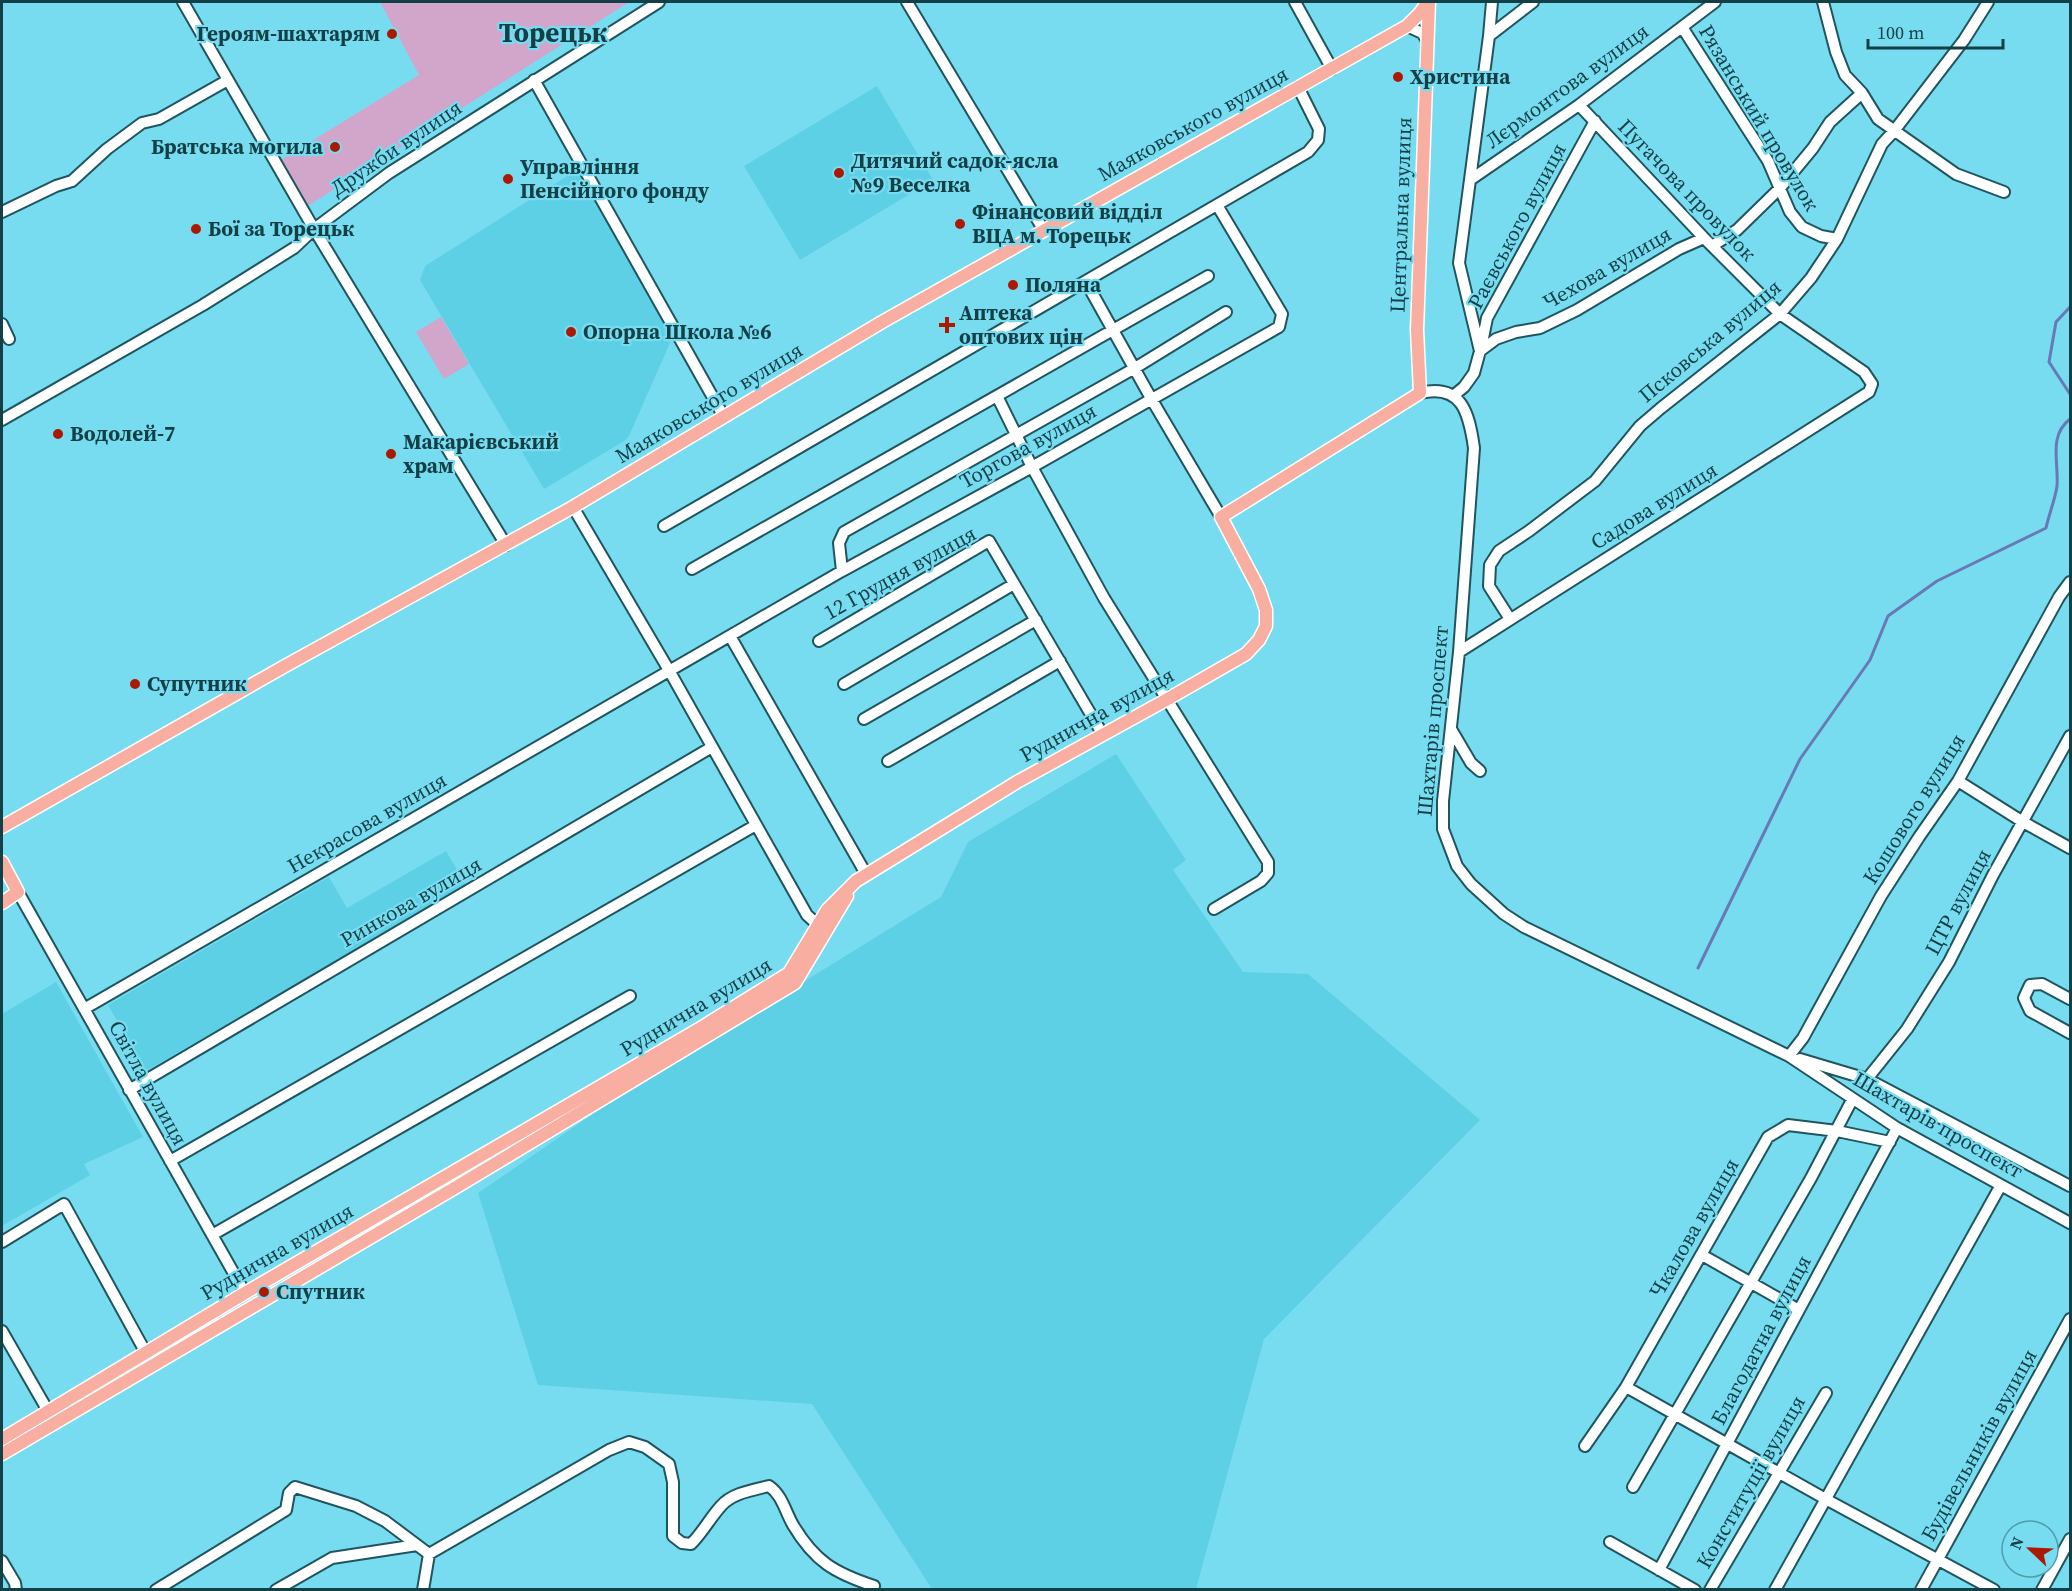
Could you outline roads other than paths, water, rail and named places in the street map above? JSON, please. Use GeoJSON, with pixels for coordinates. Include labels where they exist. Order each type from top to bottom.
{"type":"FeatureCollection","features":[{"type":"Feature","properties":{"kind":"main road","name":"Маяковського вулиця"},"geometry":{"type":"LineString","coordinates":[[2,827],[285,666],[573,507],[882,322],[1043,229],[1407,26],[1428,2]]}},
{"type":"Feature","properties":{"kind":"main road","name":"Центральна вулиця"},"geometry":{"type":"LineString","coordinates":[[1420,393],[1417,330],[1428,2]]}},
{"type":"Feature","properties":{"kind":"main road"},"geometry":{"type":"LineString","coordinates":[[1221,517],[1420,393]]}},
{"type":"Feature","properties":{"kind":"main road","name":"Руднична вулиця"},"geometry":{"type":"LineString","coordinates":[[2,1439],[245,1293],[689,1035],[789,973],[827,910],[861,878],[1017,782],[1246,654],[1259,640],[1266,626],[1266,610],[1259,590],[1221,517]]}},
{"type":"Feature","properties":{"kind":"main road"},"geometry":{"type":"LineString","coordinates":[[2,862],[18,892],[2,903]]}},
{"type":"Feature","properties":{"kind":"main road"},"geometry":{"type":"LineString","coordinates":[[2,1454],[453,1189],[795,983],[861,878]]}},
{"type":"Feature","properties":{"kind":"street"},"geometry":{"type":"LineString","coordinates":[[183,2],[314,229],[506,545]]}},
{"type":"Feature","properties":{"kind":"street","name":"Дружби вулиця"},"geometry":{"type":"LineString","coordinates":[[2,420],[203,305],[294,248],[314,229],[389,173],[660,2]]}},
{"type":"Feature","properties":{"kind":"street"},"geometry":{"type":"LineString","coordinates":[[907,2],[1043,229]]}},
{"type":"Feature","properties":{"kind":"street"},"geometry":{"type":"LineString","coordinates":[[1295,2],[1332,69]]}},
{"type":"Feature","properties":{"kind":"street"},"geometry":{"type":"LineString","coordinates":[[1420,393],[1437,389],[1453,396],[1464,387],[1474,373],[1480,351],[1459,263],[1492,2]]}},
{"type":"Feature","properties":{"kind":"street"},"geometry":{"type":"LineString","coordinates":[[1489,36],[1533,2]]}},
{"type":"Feature","properties":{"kind":"street","name":"Лєрмонтова вулиця"},"geometry":{"type":"LineString","coordinates":[[1470,180],[1579,105],[1715,2]]}},
{"type":"Feature","properties":{"kind":"street"},"geometry":{"type":"LineString","coordinates":[[1823,2],[1836,52],[1845,75],[1862,93],[1878,119],[1956,174],[2004,192]]}},
{"type":"Feature","properties":{"kind":"street","name":"Псковська вулиця"},"geometry":{"type":"LineString","coordinates":[[1510,620],[1489,586],[1490,565],[1499,551],[1596,481],[1640,426],[1780,314],[1810,278],[1837,239],[1882,144],[1964,40],[1988,2]]}},
{"type":"Feature","properties":{"kind":"street"},"geometry":{"type":"LineString","coordinates":[[1407,26],[1422,33],[1428,40]]}},
{"type":"Feature","properties":{"kind":"street","name":"Рязанський провулок"},"geometry":{"type":"LineString","coordinates":[[1682,27],[1768,161],[1790,212],[1802,227],[1821,236],[1837,239]]}},
{"type":"Feature","properties":{"kind":"street"},"geometry":{"type":"LineString","coordinates":[[2,212],[56,186],[72,181],[107,149],[142,123],[159,119],[228,80]]}},
{"type":"Feature","properties":{"kind":"street"},"geometry":{"type":"LineString","coordinates":[[534,80],[724,417]]}},
{"type":"Feature","properties":{"kind":"street"},"geometry":{"type":"LineString","coordinates":[[664,526],[1308,152],[1318,140],[1319,129],[1299,87]]}},
{"type":"Feature","properties":{"kind":"street"},"geometry":{"type":"LineString","coordinates":[[1712,246],[1737,230],[1780,188],[1813,148],[1830,122],[1862,93]]}},
{"type":"Feature","properties":{"kind":"street","name":"Пугачова провулок"},"geometry":{"type":"LineString","coordinates":[[1579,105],[1704,238],[1780,314],[1864,372],[1872,384],[1869,392]]}},
{"type":"Feature","properties":{"kind":"street","name":"Раєвського вулиця"},"geometry":{"type":"LineString","coordinates":[[1480,351],[1487,318],[1595,121]]}},
{"type":"Feature","properties":{"kind":"street","name":"Торгова вулиця"},"geometry":{"type":"LineString","coordinates":[[730,636],[1279,327],[1281,314],[1217,205]]}},
{"type":"Feature","properties":{"kind":"street","name":"Чехова вулиця"},"geometry":{"type":"LineString","coordinates":[[1480,351],[1496,339],[1516,332],[1540,328],[1577,310],[1678,249],[1704,238]]}},
{"type":"Feature","properties":{"kind":"street"},"geometry":{"type":"LineString","coordinates":[[692,568],[1208,276]]}},
{"type":"Feature","properties":{"kind":"street","name":"Руднична вулиця"},"geometry":{"type":"LineString","coordinates":[[1086,282],[1221,517]]}},
{"type":"Feature","properties":{"kind":"street"},"geometry":{"type":"LineString","coordinates":[[842,571],[838,543],[844,532],[1135,368],[1226,312]]}},
{"type":"Feature","properties":{"kind":"street"},"geometry":{"type":"LineString","coordinates":[[2,324],[9,339]]}},
{"type":"Feature","properties":{"kind":"street","name":"Садова вулиця"},"geometry":{"type":"LineString","coordinates":[[1459,652],[1869,392]]}},
{"type":"Feature","properties":{"kind":"street"},"geometry":{"type":"LineString","coordinates":[[997,396],[1032,467],[1104,598],[1268,862],[1268,873],[1261,881],[1214,909]]}},
{"type":"Feature","properties":{"kind":"street","name":"Шахтарів проспект"},"geometry":{"type":"LineString","coordinates":[[1453,396],[1464,406],[1474,447],[1459,652],[1443,801],[1443,829],[1457,866],[1488,901],[1524,927],[1789,1056],[1897,1128],[2070,1223]]}},
{"type":"Feature","properties":{"kind":"street"},"geometry":{"type":"LineString","coordinates":[[573,507],[670,672],[807,915],[818,925]]}},
{"type":"Feature","properties":{"kind":"street","name":"12 Грудня вулиця"},"geometry":{"type":"LineString","coordinates":[[819,641],[989,541],[1103,735]]}},
{"type":"Feature","properties":{"kind":"street","name":"Кошового вулиця"},"geometry":{"type":"LineString","coordinates":[[1789,1056],[1803,1038],[1881,896],[1958,781],[2059,597],[2070,582]]}},
{"type":"Feature","properties":{"kind":"street"},"geometry":{"type":"LineString","coordinates":[[844,684],[1014,584]]}},
{"type":"Feature","properties":{"kind":"street"},"geometry":{"type":"LineString","coordinates":[[864,719],[1036,620]]}},
{"type":"Feature","properties":{"kind":"street"},"geometry":{"type":"LineString","coordinates":[[730,636],[861,878]]}},
{"type":"Feature","properties":{"kind":"street","name":"Некрасова вулиця"},"geometry":{"type":"LineString","coordinates":[[84,1009],[730,636]]}},
{"type":"Feature","properties":{"kind":"street"},"geometry":{"type":"LineString","coordinates":[[888,761],[1060,661]]}},
{"type":"Feature","properties":{"kind":"street"},"geometry":{"type":"LineString","coordinates":[[1451,729],[1471,763],[1480,771]]}},
{"type":"Feature","properties":{"kind":"street","name":"ЦТР вулиця"},"geometry":{"type":"LineString","coordinates":[[1867,1079],[1907,1029],[1949,962],[1993,875],[2070,736]]}},
{"type":"Feature","properties":{"kind":"street","name":"Ринкова вулиця"},"geometry":{"type":"LineString","coordinates":[[129,1090],[712,747]]}},
{"type":"Feature","properties":{"kind":"street"},"geometry":{"type":"LineString","coordinates":[[1958,781],[2023,822],[2070,848]]}},
{"type":"Feature","properties":{"kind":"street"},"geometry":{"type":"LineString","coordinates":[[170,1161],[756,825]]}},
{"type":"Feature","properties":{"kind":"street","name":"Світла вулиця"},"geometry":{"type":"LineString","coordinates":[[18,892],[245,1293]]}},
{"type":"Feature","properties":{"kind":"street"},"geometry":{"type":"LineString","coordinates":[[2070,999],[2042,984],[2030,986],[2024,998],[2030,1011],[2070,1033]]}},
{"type":"Feature","properties":{"kind":"street"},"geometry":{"type":"LineString","coordinates":[[212,1235],[630,996]]}},
{"type":"Feature","properties":{"kind":"street","name":"Шахтарів проспект"},"geometry":{"type":"LineString","coordinates":[[1789,1056],[1867,1079],[2070,1186]]}},
{"type":"Feature","properties":{"kind":"street"},"geometry":{"type":"LineString","coordinates":[[1633,1486],[1838,1131],[1852,1100]]}},
{"type":"Feature","properties":{"kind":"street","name":"Чкалова вулиця"},"geometry":{"type":"LineString","coordinates":[[1585,1446],[1626,1387],[1768,1137],[1788,1125],[1838,1131],[1890,1142]]}},
{"type":"Feature","properties":{"kind":"street","name":"Благодатна вулиця"},"geometry":{"type":"LineString","coordinates":[[1659,1570],[1897,1128]]}},
{"type":"Feature","properties":{"kind":"street"},"geometry":{"type":"LineString","coordinates":[[1775,1590],[2001,1185]]}},
{"type":"Feature","properties":{"kind":"street"},"geometry":{"type":"LineString","coordinates":[[2,1242],[64,1204],[146,1353]]}},
{"type":"Feature","properties":{"kind":"street"},"geometry":{"type":"LineString","coordinates":[[1702,1255],[1799,1310]]}},
{"type":"Feature","properties":{"kind":"street","name":"Будівельників вулиця"},"geometry":{"type":"LineString","coordinates":[[1922,1590],[2070,1319]]}},
{"type":"Feature","properties":{"kind":"street"},"geometry":{"type":"LineString","coordinates":[[2,1331],[48,1411]]}},
{"type":"Feature","properties":{"kind":"street"},"geometry":{"type":"LineString","coordinates":[[1626,1387],[1994,1590]]}},
{"type":"Feature","properties":{"kind":"street","name":"Конституції вулиця"},"geometry":{"type":"LineString","coordinates":[[1710,1590],[1826,1394]]}},
{"type":"Feature","properties":{"kind":"street"},"geometry":{"type":"LineString","coordinates":[[429,1554],[609,1450],[629,1442],[645,1447],[669,1464],[673,1482],[673,1536],[682,1543],[692,1544],[702,1534],[722,1504],[742,1493],[768,1486],[777,1492],[794,1525],[815,1554],[829,1567],[847,1577],[874,1586]]}},
{"type":"Feature","properties":{"kind":"street"},"geometry":{"type":"LineString","coordinates":[[156,1590],[286,1510],[289,1493],[295,1487],[356,1506],[385,1521],[429,1554]]}},
{"type":"Feature","properties":{"kind":"street"},"geometry":{"type":"LineString","coordinates":[[2042,1590],[2070,1539]]}},
{"type":"Feature","properties":{"kind":"street"},"geometry":{"type":"LineString","coordinates":[[1610,1542],[1695,1590]]}},
{"type":"Feature","properties":{"kind":"street"},"geometry":{"type":"LineString","coordinates":[[276,1590],[332,1558],[417,1545]]}},
{"type":"Feature","properties":{"kind":"street"},"geometry":{"type":"LineString","coordinates":[[423,1590],[429,1554]]}},
{"type":"Feature","properties":{"kind":"street"},"geometry":{"type":"LineString","coordinates":[[2,1561],[15,1583],[16,1590]]}},
{"type":"Feature","properties":{"kind":"waterway"},"geometry":{"type":"LineString","coordinates":[[2070,307],[2056,322],[2049,362],[2070,394]]}},
{"type":"Feature","properties":{"kind":"waterway"},"geometry":{"type":"LineString","coordinates":[[1698,968],[1800,759],[1870,660],[1888,616],[1937,581],[2046,528],[2057,486],[2057,441],[2063,426],[2070,419]]}},
{"type":"Feature","properties":{"kind":"place","name":"Героям-шахтарям"},"geometry":{"type":"Point","coordinates":[392,34]}},
{"type":"Feature","properties":{"kind":"place","name":"Христина"},"geometry":{"type":"Point","coordinates":[1398,77]}},
{"type":"Feature","properties":{"kind":"place","name":"Братська мoгила"},"geometry":{"type":"Point","coordinates":[335,147]}},
{"type":"Feature","properties":{"kind":"place","name":"Дитячий садок-ясла №9 Веселка"},"geometry":{"type":"Point","coordinates":[839,173]}},
{"type":"Feature","properties":{"kind":"place","name":"Управління Пенсійного фонду"},"geometry":{"type":"Point","coordinates":[508,179]}},
{"type":"Feature","properties":{"kind":"place","name":"Фінансовий відділ ВЦА м. Торецьк"},"geometry":{"type":"Point","coordinates":[960,224]}},
{"type":"Feature","properties":{"kind":"place","name":"Бої за Торецьк"},"geometry":{"type":"Point","coordinates":[196,229]}},
{"type":"Feature","properties":{"kind":"place","name":"Поляна"},"geometry":{"type":"Point","coordinates":[1013,285]}},
{"type":"Feature","properties":{"kind":"place","name":"Аптека оптових цін"},"geometry":{"type":"Point","coordinates":[947,325]}},
{"type":"Feature","properties":{"kind":"place","name":"Опорна Школа №6"},"geometry":{"type":"Point","coordinates":[571,332]}},
{"type":"Feature","properties":{"kind":"place","name":"Водолей-7"},"geometry":{"type":"Point","coordinates":[58,434]}},
{"type":"Feature","properties":{"kind":"place","name":"Макарієвський храм"},"geometry":{"type":"Point","coordinates":[391,454]}},
{"type":"Feature","properties":{"kind":"place","name":"Супутник"},"geometry":{"type":"Point","coordinates":[135,684]}},
{"type":"Feature","properties":{"kind":"place","name":"Спутник"},"geometry":{"type":"Point","coordinates":[264,1292]}},
{"type":"Feature","properties":{"kind":"district","name":"Торецьк"},"geometry":{"type":"Point","coordinates":[553,33]}}]}
